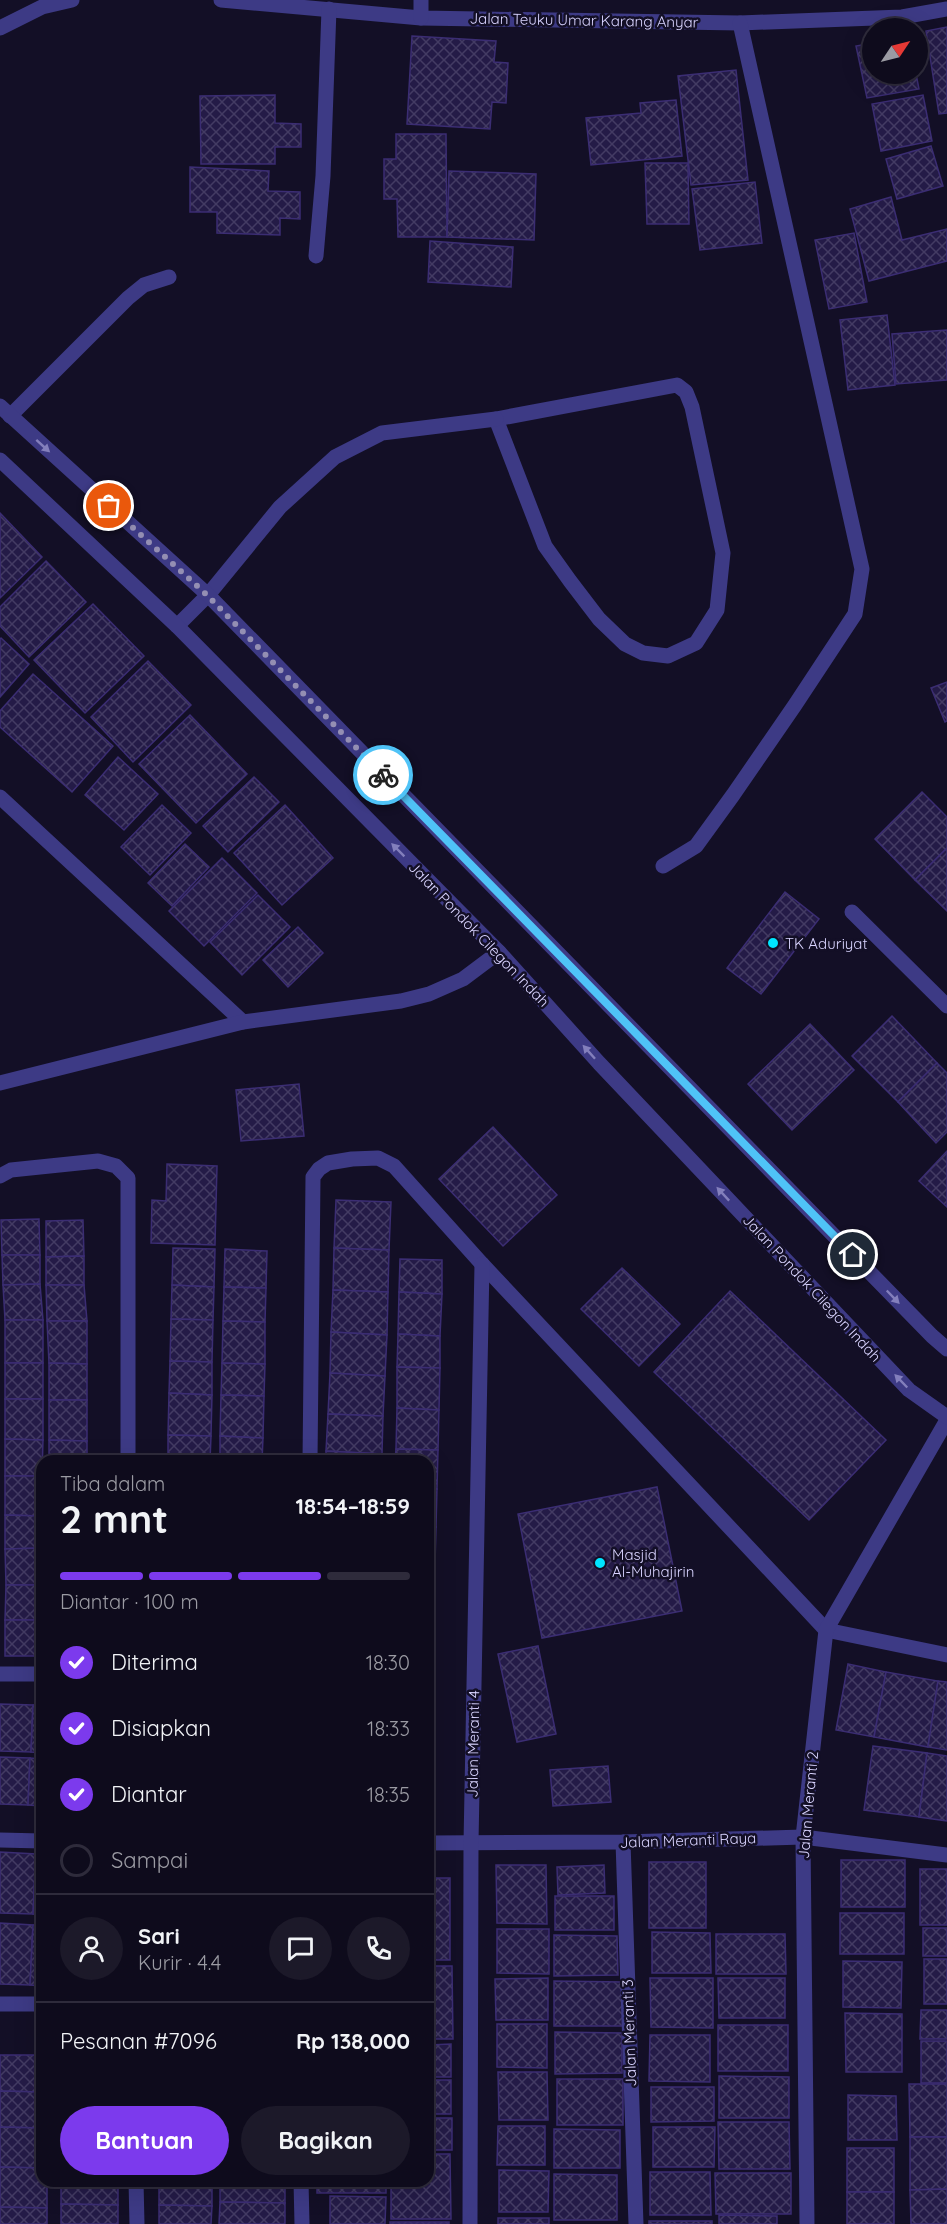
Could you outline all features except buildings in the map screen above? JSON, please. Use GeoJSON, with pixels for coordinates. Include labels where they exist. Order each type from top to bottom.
{"type":"FeatureCollection","features":[{"type":"Feature","properties":{"kind":"street"},"geometry":{"type":"LineString","coordinates":[[0,28],[42,7],[72,0]]}},
{"type":"Feature","properties":{"kind":"street","name":"Jalan Teuku Umar Karang Anyar"},"geometry":{"type":"LineString","coordinates":[[228,0],[421,18],[740,23],[902,17],[947,9]]}},
{"type":"Feature","properties":{"kind":"street"},"geometry":{"type":"LineString","coordinates":[[421,0],[421,18]]}},
{"type":"Feature","properties":{"kind":"street"},"geometry":{"type":"LineString","coordinates":[[316,256],[323,176],[329,9]]}},
{"type":"Feature","properties":{"kind":"street"},"geometry":{"type":"LineString","coordinates":[[663,866],[696,846],[789,714],[855,614],[862,569],[740,23]]}},
{"type":"Feature","properties":{"kind":"street"},"geometry":{"type":"LineString","coordinates":[[170,277],[144,285],[5,411],[207,595],[932,1336],[947,1348]]}},
{"type":"Feature","properties":{"kind":"street"},"geometry":{"type":"LineString","coordinates":[[177,626],[207,595],[280,507],[335,457],[382,433],[496,419],[677,385],[686,392],[692,407],[723,553],[717,610],[696,643],[668,656],[643,653],[625,644],[599,619],[545,546],[496,419]]}},
{"type":"Feature","properties":{"kind":"street","name":"Jalan Pondok Cilegon Indah"},"geometry":{"type":"LineString","coordinates":[[0,460],[177,626],[499,952],[598,1063],[909,1390],[947,1418]]}},
{"type":"Feature","properties":{"kind":"street"},"geometry":{"type":"LineString","coordinates":[[0,797],[243,1022]]}},
{"type":"Feature","properties":{"kind":"street"},"geometry":{"type":"LineString","coordinates":[[852,912],[947,1006]]}},
{"type":"Feature","properties":{"kind":"street"},"geometry":{"type":"LineString","coordinates":[[0,1083],[243,1022],[401,1001],[429,994],[463,979],[499,952]]}},
{"type":"Feature","properties":{"kind":"street"},"geometry":{"type":"LineString","coordinates":[[310,1455],[313,1177],[328,1163],[378,1158],[394,1166],[482,1264],[826,1630],[947,1655]]}},
{"type":"Feature","properties":{"kind":"street"},"geometry":{"type":"LineString","coordinates":[[0,1176],[11,1170],[98,1161],[116,1166],[128,1178],[128,1455]]}},
{"type":"Feature","properties":{"kind":"street","name":"Jalan Meranti 4"},"geometry":{"type":"LineString","coordinates":[[470,2224],[471,1843],[482,1264]]}},
{"type":"Feature","properties":{"kind":"street","name":"Jalan Meranti 2"},"geometry":{"type":"LineString","coordinates":[[807,2224],[803,1837],[826,1630],[947,1418]]}},
{"type":"Feature","properties":{"kind":"street"},"geometry":{"type":"LineString","coordinates":[[0,1674],[36,1674]]}},
{"type":"Feature","properties":{"kind":"street","name":"Jalan Meranti Raya"},"geometry":{"type":"LineString","coordinates":[[434,1843],[623,1842],[803,1837],[947,1855]]}},
{"type":"Feature","properties":{"kind":"street"},"geometry":{"type":"LineString","coordinates":[[0,1840],[36,1840]]}},
{"type":"Feature","properties":{"kind":"street","name":"Jalan Meranti 3"},"geometry":{"type":"LineString","coordinates":[[623,1842],[636,2224]]}},
{"type":"Feature","properties":{"kind":"street"},"geometry":{"type":"LineString","coordinates":[[0,2004],[36,2004]]}},
{"type":"Feature","properties":{"kind":"street"},"geometry":{"type":"LineString","coordinates":[[136,2187],[137,2224]]}},
{"type":"Feature","properties":{"kind":"street"},"geometry":{"type":"LineString","coordinates":[[301,2187],[302,2224]]}},
{"type":"Feature","properties":{"kind":"way so far"},"geometry":{"type":"LineString","coordinates":[[109,506],[207,595],[383,775]]}},
{"type":"Feature","properties":{"kind":"place","name":"TK Aduriyat"},"geometry":{"type":"Point","coordinates":[773,943]}},
{"type":"Feature","properties":{"kind":"place","name":"Masjid Al-Muhajirin"},"geometry":{"type":"Point","coordinates":[600,1563]}},
{"type":"Feature","properties":{"kind":"route"},"geometry":{"type":"LineString","coordinates":[[383,775],[853,1255]]}}]}
